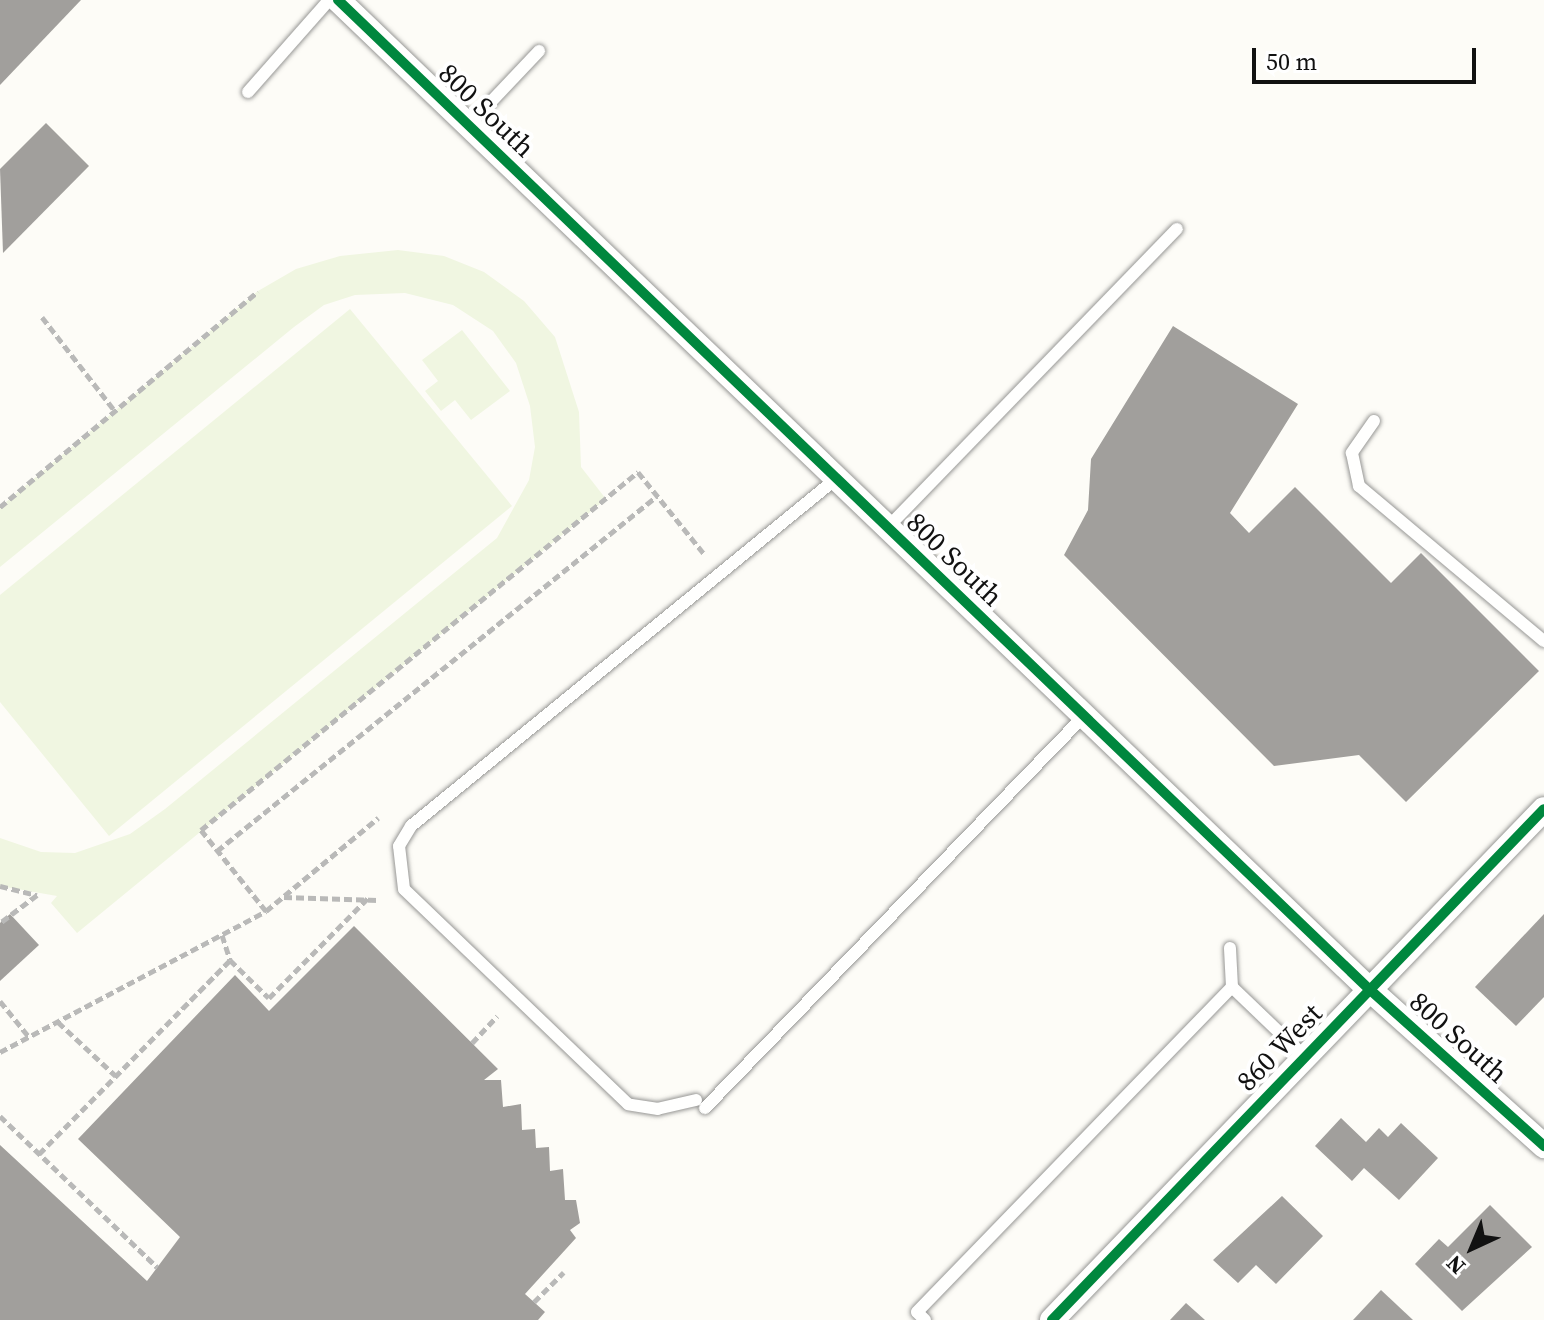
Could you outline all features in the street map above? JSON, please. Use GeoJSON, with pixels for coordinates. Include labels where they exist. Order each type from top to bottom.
{"type":"FeatureCollection","features":[{"type":"Feature","properties":{"kind":"street","name":"800 South"},"geometry":{"type":"LineString","coordinates":[[338,0],[1368,988],[1544,1146]]}},
{"type":"Feature","properties":{"kind":"street","name":"860 West"},"geometry":{"type":"LineString","coordinates":[[1052,1320],[1368,988],[1544,809]]}},
{"type":"Feature","properties":{"kind":"lane"},"geometry":{"type":"LineString","coordinates":[[248,92],[329,0]]}},
{"type":"Feature","properties":{"kind":"lane"},"geometry":{"type":"LineString","coordinates":[[469,125],[539,51]]}},
{"type":"Feature","properties":{"kind":"lane"},"geometry":{"type":"LineString","coordinates":[[888,527],[1177,229]]}},
{"type":"Feature","properties":{"kind":"lane"},"geometry":{"type":"LineString","coordinates":[[1374,421],[1352,453],[1359,486],[1544,641]]}},
{"type":"Feature","properties":{"kind":"lane"},"geometry":{"type":"LineString","coordinates":[[837,478],[411,826],[399,846],[404,889],[628,1104],[658,1109],[701,1104],[1084,716]]}},
{"type":"Feature","properties":{"kind":"lane"},"geometry":{"type":"LineString","coordinates":[[1230,948],[1232,987],[1304,1056]]}},
{"type":"Feature","properties":{"kind":"lane"},"geometry":{"type":"LineString","coordinates":[[925,1320],[917,1312],[1232,987]]}},
{"type":"Feature","properties":{"kind":"path"},"geometry":{"type":"LineString","coordinates":[[0,507],[258,291]]}},
{"type":"Feature","properties":{"kind":"path"},"geometry":{"type":"LineString","coordinates":[[42,317],[115,411]]}},
{"type":"Feature","properties":{"kind":"path"},"geometry":{"type":"LineString","coordinates":[[266,911],[201,830],[638,472],[705,555]]}},
{"type":"Feature","properties":{"kind":"path"},"geometry":{"type":"LineString","coordinates":[[217,851],[657,496]]}},
{"type":"Feature","properties":{"kind":"path"},"geometry":{"type":"LineString","coordinates":[[0,1052],[266,911],[378,818]]}},
{"type":"Feature","properties":{"kind":"path"},"geometry":{"type":"LineString","coordinates":[[0,886],[37,895],[0,923]]}},
{"type":"Feature","properties":{"kind":"path"},"geometry":{"type":"LineString","coordinates":[[284,897],[378,900]]}},
{"type":"Feature","properties":{"kind":"path"},"geometry":{"type":"LineString","coordinates":[[222,935],[230,960],[269,998],[368,898]]}},
{"type":"Feature","properties":{"kind":"path"},"geometry":{"type":"LineString","coordinates":[[39,1154],[230,960]]}},
{"type":"Feature","properties":{"kind":"path"},"geometry":{"type":"LineString","coordinates":[[0,1001],[29,1037]]}},
{"type":"Feature","properties":{"kind":"path"},"geometry":{"type":"LineString","coordinates":[[472,1043],[497,1016]]}},
{"type":"Feature","properties":{"kind":"path"},"geometry":{"type":"LineString","coordinates":[[58,1021],[116,1076]]}},
{"type":"Feature","properties":{"kind":"path"},"geometry":{"type":"LineString","coordinates":[[0,1116],[157,1267]]}},
{"type":"Feature","properties":{"kind":"path"},"geometry":{"type":"LineString","coordinates":[[534,1302],[564,1272]]}},
{"type":"Feature","properties":{"kind":"green space"},"geometry":{"type":"Polygon","coordinates":[[[398,250],[444,256],[484,272],[524,301],[555,337],[579,412],[581,467],[606,499],[77,933],[51,903],[57,896],[0,886],[0,838],[41,852],[75,853],[130,834],[165,809],[497,538],[529,480],[535,447],[530,406],[516,363],[493,331],[453,305],[405,293],[355,295],[324,305],[294,327],[0,567],[0,507],[258,291],[296,269],[340,256],[398,250]]]}},
{"type":"Feature","properties":{"kind":"green space"},"geometry":{"type":"Polygon","coordinates":[[[350,309],[512,506],[109,836],[0,702],[0,595],[350,309]]]}},
{"type":"Feature","properties":{"kind":"green space"},"geometry":{"type":"Polygon","coordinates":[[[462,330],[510,391],[471,420],[455,400],[441,411],[425,391],[438,381],[422,360],[462,330]]]}},
{"type":"Feature","properties":{"kind":"building"},"geometry":{"type":"Polygon","coordinates":[[[0,0],[81,0],[0,85],[0,0]]]}},
{"type":"Feature","properties":{"kind":"building"},"geometry":{"type":"Polygon","coordinates":[[[46,123],[89,166],[3,253],[0,169],[46,123]]]}},
{"type":"Feature","properties":{"kind":"building"},"geometry":{"type":"Polygon","coordinates":[[[1173,326],[1298,404],[1230,513],[1249,533],[1295,487],[1391,583],[1421,553],[1539,671],[1406,802],[1359,755],[1274,766],[1064,555],[1088,510],[1091,459],[1173,326]]]}},
{"type":"Feature","properties":{"kind":"building"},"geometry":{"type":"Polygon","coordinates":[[[10,914],[39,945],[0,981],[0,923],[10,914]]]}},
{"type":"Feature","properties":{"kind":"building"},"geometry":{"type":"Polygon","coordinates":[[[1544,914],[1544,997],[1516,1026],[1475,987],[1544,914]]]}},
{"type":"Feature","properties":{"kind":"building"},"geometry":{"type":"Polygon","coordinates":[[[354,926],[498,1069],[484,1080],[501,1080],[503,1107],[521,1104],[522,1130],[535,1129],[536,1148],[549,1147],[550,1171],[563,1169],[565,1200],[576,1200],[580,1223],[570,1230],[576,1238],[525,1294],[545,1312],[538,1320],[0,1320],[0,1145],[147,1281],[180,1237],[78,1139],[235,975],[269,1011],[354,926]]]}},
{"type":"Feature","properties":{"kind":"building"},"geometry":{"type":"Polygon","coordinates":[[[1341,1118],[1366,1142],[1379,1128],[1388,1137],[1401,1123],[1438,1158],[1399,1200],[1364,1168],[1352,1181],[1315,1146],[1341,1118]]]}},
{"type":"Feature","properties":{"kind":"building"},"geometry":{"type":"Polygon","coordinates":[[[1282,1196],[1323,1236],[1276,1284],[1256,1265],[1238,1283],[1213,1260],[1282,1196]]]}},
{"type":"Feature","properties":{"kind":"building"},"geometry":{"type":"Polygon","coordinates":[[[1490,1205],[1532,1247],[1462,1311],[1415,1264],[1439,1239],[1448,1247],[1490,1205]]]}},
{"type":"Feature","properties":{"kind":"building"},"geometry":{"type":"Polygon","coordinates":[[[1381,1290],[1413,1320],[1353,1320],[1381,1290]]]}},
{"type":"Feature","properties":{"kind":"building"},"geometry":{"type":"Polygon","coordinates":[[[1186,1303],[1205,1320],[1170,1320],[1186,1303]]]}},
{"type":"Feature","properties":{"kind":"cycle path"},"geometry":{"type":"LineString","coordinates":[[338,0],[1368,988],[1544,1146]]}},
{"type":"Feature","properties":{"kind":"cycle path"},"geometry":{"type":"LineString","coordinates":[[1052,1320],[1544,809]]}}]}
